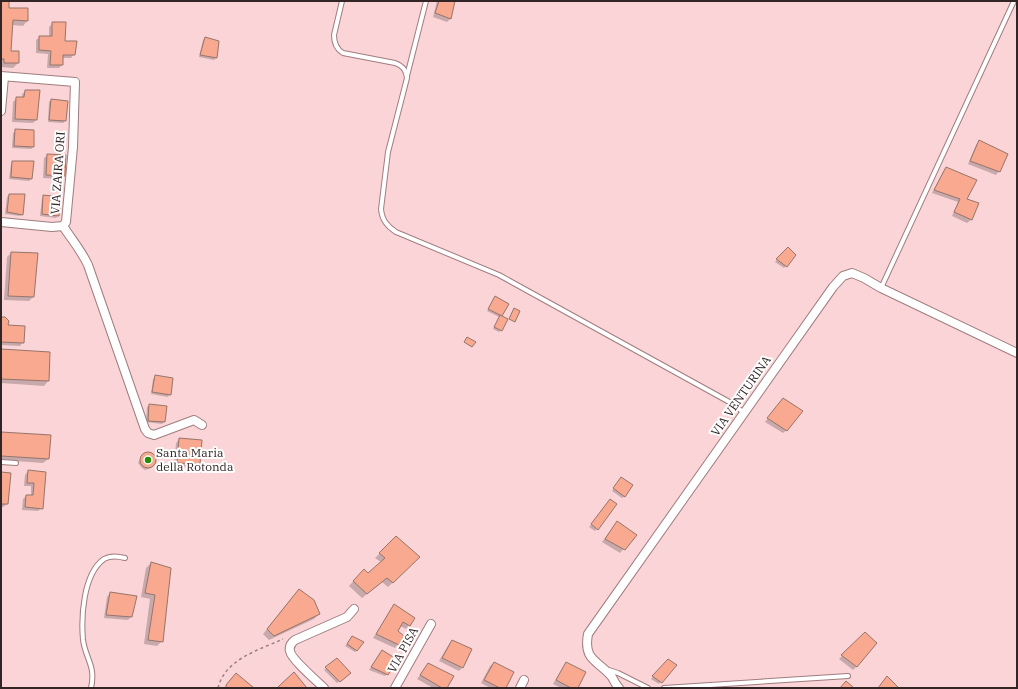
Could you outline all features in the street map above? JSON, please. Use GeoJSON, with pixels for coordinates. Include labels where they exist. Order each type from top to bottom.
{"type":"FeatureCollection","features":[{"type":"Feature","properties":{"kind":"street","name":"VIA ZAIRA ORI"},"geometry":{"type":"LineString","coordinates":[[1,222],[52,227],[63,226],[66,222],[68,218],[73,147],[75,82],[2,76]]}},
{"type":"Feature","properties":{"kind":"street"},"geometry":{"type":"LineString","coordinates":[[1,111],[2,76]]}},
{"type":"Feature","properties":{"kind":"street"},"geometry":{"type":"LineString","coordinates":[[63,226],[70,238],[78,246],[88,265],[145,429],[148,433],[154,435],[194,420],[202,425]]}},
{"type":"Feature","properties":{"kind":"street","name":"VIA VENTURINA"},"geometry":{"type":"LineString","coordinates":[[619,688],[612,677],[590,657],[586,645],[588,634],[833,287],[844,276],[852,273],[1017,352]]}},
{"type":"Feature","properties":{"kind":"street"},"geometry":{"type":"LineString","coordinates":[[324,688],[292,657],[289,650],[290,647],[294,640],[346,617],[354,609]]}},
{"type":"Feature","properties":{"kind":"street","name":"VIA PISA"},"geometry":{"type":"LineString","coordinates":[[396,688],[431,624]]}},
{"type":"Feature","properties":{"kind":"street"},"geometry":{"type":"LineString","coordinates":[[520,688],[524,680]]}},
{"type":"Feature","properties":{"kind":"lane"},"geometry":{"type":"LineString","coordinates":[[342,1],[334,35],[337,48],[343,52],[401,65],[407,78]]}},
{"type":"Feature","properties":{"kind":"lane"},"geometry":{"type":"LineString","coordinates":[[426,1],[388,152],[381,209],[382,216],[387,225],[396,232],[499,275],[733,404],[744,413]]}},
{"type":"Feature","properties":{"kind":"lane"},"geometry":{"type":"LineString","coordinates":[[881,288],[1014,1]]}},
{"type":"Feature","properties":{"kind":"lane"},"geometry":{"type":"LineString","coordinates":[[1,462],[16,463]]}},
{"type":"Feature","properties":{"kind":"lane"},"geometry":{"type":"LineString","coordinates":[[91,688],[93,674],[84,642],[82,621],[85,597],[91,577],[100,563],[110,557],[118,556],[125,558]]}},
{"type":"Feature","properties":{"kind":"lane"},"geometry":{"type":"LineString","coordinates":[[603,669],[618,673],[648,688]]}},
{"type":"Feature","properties":{"kind":"lane"},"geometry":{"type":"LineString","coordinates":[[664,688],[848,676]]}},
{"type":"Feature","properties":{"kind":"path"},"geometry":{"type":"LineString","coordinates":[[218,688],[220,682],[230,667],[239,659],[285,638]]}},
{"type":"Feature","properties":{"kind":"building"},"geometry":{"type":"Polygon","coordinates":[[[1,1],[9,1],[9,8],[28,8],[28,21],[13,20],[11,51],[19,51],[19,63],[4,63],[4,59],[1,59],[1,1]]]}},
{"type":"Feature","properties":{"kind":"building"},"geometry":{"type":"Polygon","coordinates":[[[439,1],[455,1],[451,19],[435,13],[439,1]]]}},
{"type":"Feature","properties":{"kind":"building"},"geometry":{"type":"Polygon","coordinates":[[[52,22],[66,22],[65,41],[77,41],[75,55],[63,55],[63,65],[50,65],[51,51],[39,50],[39,36],[52,36],[52,22]]]}},
{"type":"Feature","properties":{"kind":"building"},"geometry":{"type":"Polygon","coordinates":[[[205,37],[219,41],[217,58],[200,55],[205,37]]]}},
{"type":"Feature","properties":{"kind":"building"},"geometry":{"type":"Polygon","coordinates":[[[25,90],[40,90],[37,120],[15,119],[16,97],[24,97],[25,90]]]}},
{"type":"Feature","properties":{"kind":"building"},"geometry":{"type":"Polygon","coordinates":[[[51,99],[68,101],[66,121],[49,120],[51,99]]]}},
{"type":"Feature","properties":{"kind":"building"},"geometry":{"type":"Polygon","coordinates":[[[15,129],[34,130],[34,147],[14,146],[15,129]]]}},
{"type":"Feature","properties":{"kind":"building"},"geometry":{"type":"Polygon","coordinates":[[[979,140],[1008,154],[1000,172],[970,161],[979,140]]]}},
{"type":"Feature","properties":{"kind":"building"},"geometry":{"type":"Polygon","coordinates":[[[47,154],[66,155],[65,176],[46,175],[47,154]]]}},
{"type":"Feature","properties":{"kind":"building"},"geometry":{"type":"Polygon","coordinates":[[[12,161],[34,161],[32,179],[11,177],[12,161]]]}},
{"type":"Feature","properties":{"kind":"building"},"geometry":{"type":"Polygon","coordinates":[[[946,167],[977,180],[967,199],[979,203],[972,220],[954,212],[960,199],[934,190],[946,167]]]}},
{"type":"Feature","properties":{"kind":"building"},"geometry":{"type":"Polygon","coordinates":[[[9,194],[25,194],[23,215],[7,212],[9,194]]]}},
{"type":"Feature","properties":{"kind":"building"},"geometry":{"type":"Polygon","coordinates":[[[43,195],[61,197],[59,216],[42,214],[43,195]]]}},
{"type":"Feature","properties":{"kind":"building"},"geometry":{"type":"Polygon","coordinates":[[[788,247],[796,255],[787,267],[776,259],[788,247]]]}},
{"type":"Feature","properties":{"kind":"building"},"geometry":{"type":"Polygon","coordinates":[[[11,252],[38,253],[34,297],[8,296],[11,252]]]}},
{"type":"Feature","properties":{"kind":"building"},"geometry":{"type":"Polygon","coordinates":[[[495,296],[509,304],[502,316],[488,309],[495,296]]]}},
{"type":"Feature","properties":{"kind":"building"},"geometry":{"type":"Polygon","coordinates":[[[514,308],[520,311],[515,322],[509,319],[514,308]]]}},
{"type":"Feature","properties":{"kind":"building"},"geometry":{"type":"Polygon","coordinates":[[[500,315],[508,319],[502,331],[494,327],[500,315]]]}},
{"type":"Feature","properties":{"kind":"building"},"geometry":{"type":"Polygon","coordinates":[[[1,317],[5,317],[9,321],[8,325],[25,326],[24,343],[1,342],[1,317]]]}},
{"type":"Feature","properties":{"kind":"building"},"geometry":{"type":"Polygon","coordinates":[[[467,337],[476,342],[472,347],[464,342],[467,337]]]}},
{"type":"Feature","properties":{"kind":"building"},"geometry":{"type":"Polygon","coordinates":[[[1,349],[50,352],[49,381],[1,379],[1,349]]]}},
{"type":"Feature","properties":{"kind":"building"},"geometry":{"type":"Polygon","coordinates":[[[155,375],[173,378],[171,395],[152,392],[155,375]]]}},
{"type":"Feature","properties":{"kind":"building"},"geometry":{"type":"Polygon","coordinates":[[[783,398],[803,411],[787,431],[767,418],[783,398]]]}},
{"type":"Feature","properties":{"kind":"building"},"geometry":{"type":"Polygon","coordinates":[[[149,404],[167,406],[165,422],[148,421],[149,404]]]}},
{"type":"Feature","properties":{"kind":"building"},"geometry":{"type":"Polygon","coordinates":[[[1,432],[51,435],[49,459],[1,456],[1,432]]]}},
{"type":"Feature","properties":{"kind":"building"},"geometry":{"type":"Polygon","coordinates":[[[179,438],[202,440],[200,464],[177,463],[179,438]]]}},
{"type":"Feature","properties":{"kind":"building","name":"Santa Maria della Rotonda"},"geometry":{"type":"Polygon","coordinates":[[[145,452],[151,452],[156,457],[154,466],[151,468],[145,468],[140,463],[140,457],[145,452]]]}},
{"type":"Feature","properties":{"kind":"building"},"geometry":{"type":"Polygon","coordinates":[[[28,470],[46,472],[43,509],[25,507],[26,495],[33,495],[34,483],[27,483],[28,470]]]}},
{"type":"Feature","properties":{"kind":"building"},"geometry":{"type":"Polygon","coordinates":[[[1,472],[11,473],[8,504],[1,504],[1,472]]]}},
{"type":"Feature","properties":{"kind":"building"},"geometry":{"type":"Polygon","coordinates":[[[621,477],[633,485],[625,497],[613,488],[621,477]]]}},
{"type":"Feature","properties":{"kind":"building"},"geometry":{"type":"Polygon","coordinates":[[[610,499],[617,504],[598,530],[591,524],[610,499]]]}},
{"type":"Feature","properties":{"kind":"building"},"geometry":{"type":"Polygon","coordinates":[[[617,521],[637,535],[625,550],[605,539],[617,521]]]}},
{"type":"Feature","properties":{"kind":"building"},"geometry":{"type":"Polygon","coordinates":[[[396,536],[420,557],[393,583],[387,578],[367,594],[353,581],[364,569],[368,573],[385,558],[379,553],[396,536]]]}},
{"type":"Feature","properties":{"kind":"building"},"geometry":{"type":"Polygon","coordinates":[[[151,562],[171,568],[163,642],[148,640],[155,595],[145,593],[151,562]]]}},
{"type":"Feature","properties":{"kind":"building"},"geometry":{"type":"Polygon","coordinates":[[[299,589],[314,600],[320,614],[274,636],[267,629],[299,589]]]}},
{"type":"Feature","properties":{"kind":"building"},"geometry":{"type":"Polygon","coordinates":[[[110,592],[137,596],[132,617],[106,615],[110,592]]]}},
{"type":"Feature","properties":{"kind":"building"},"geometry":{"type":"Polygon","coordinates":[[[394,604],[415,618],[410,626],[403,622],[398,631],[404,636],[399,645],[376,634],[394,604]]]}},
{"type":"Feature","properties":{"kind":"building"},"geometry":{"type":"Polygon","coordinates":[[[865,632],[877,643],[857,667],[841,655],[865,632]]]}},
{"type":"Feature","properties":{"kind":"building"},"geometry":{"type":"Polygon","coordinates":[[[352,636],[364,642],[357,651],[347,644],[352,636]]]}},
{"type":"Feature","properties":{"kind":"building"},"geometry":{"type":"Polygon","coordinates":[[[452,640],[472,649],[463,668],[442,658],[452,640]]]}},
{"type":"Feature","properties":{"kind":"building"},"geometry":{"type":"Polygon","coordinates":[[[382,650],[398,660],[388,675],[371,667],[382,650]]]}},
{"type":"Feature","properties":{"kind":"building"},"geometry":{"type":"Polygon","coordinates":[[[337,658],[351,673],[340,682],[325,667],[337,658]]]}},
{"type":"Feature","properties":{"kind":"building"},"geometry":{"type":"Polygon","coordinates":[[[668,659],[677,665],[662,683],[652,676],[668,659]]]}},
{"type":"Feature","properties":{"kind":"building"},"geometry":{"type":"Polygon","coordinates":[[[494,662],[514,672],[506,688],[500,688],[484,680],[494,662]]]}},
{"type":"Feature","properties":{"kind":"building"},"geometry":{"type":"Polygon","coordinates":[[[566,662],[586,672],[578,688],[571,688],[556,680],[566,662]]]}},
{"type":"Feature","properties":{"kind":"building"},"geometry":{"type":"Polygon","coordinates":[[[428,663],[454,676],[447,688],[442,688],[420,675],[428,663]]]}},
{"type":"Feature","properties":{"kind":"building"},"geometry":{"type":"Polygon","coordinates":[[[294,672],[307,688],[278,687],[294,672]]]}},
{"type":"Feature","properties":{"kind":"building"},"geometry":{"type":"Polygon","coordinates":[[[236,673],[254,688],[226,688],[226,685],[236,673]]]}},
{"type":"Feature","properties":{"kind":"building"},"geometry":{"type":"Polygon","coordinates":[[[887,676],[898,687],[898,688],[878,688],[887,676]]]}},
{"type":"Feature","properties":{"kind":"building"},"geometry":{"type":"Polygon","coordinates":[[[846,681],[854,688],[840,688],[846,681]]]}},
{"type":"Feature","properties":{"kind":"place","name":"Santa Maria della Rotonda"},"geometry":{"type":"Point","coordinates":[148,460]}}]}
